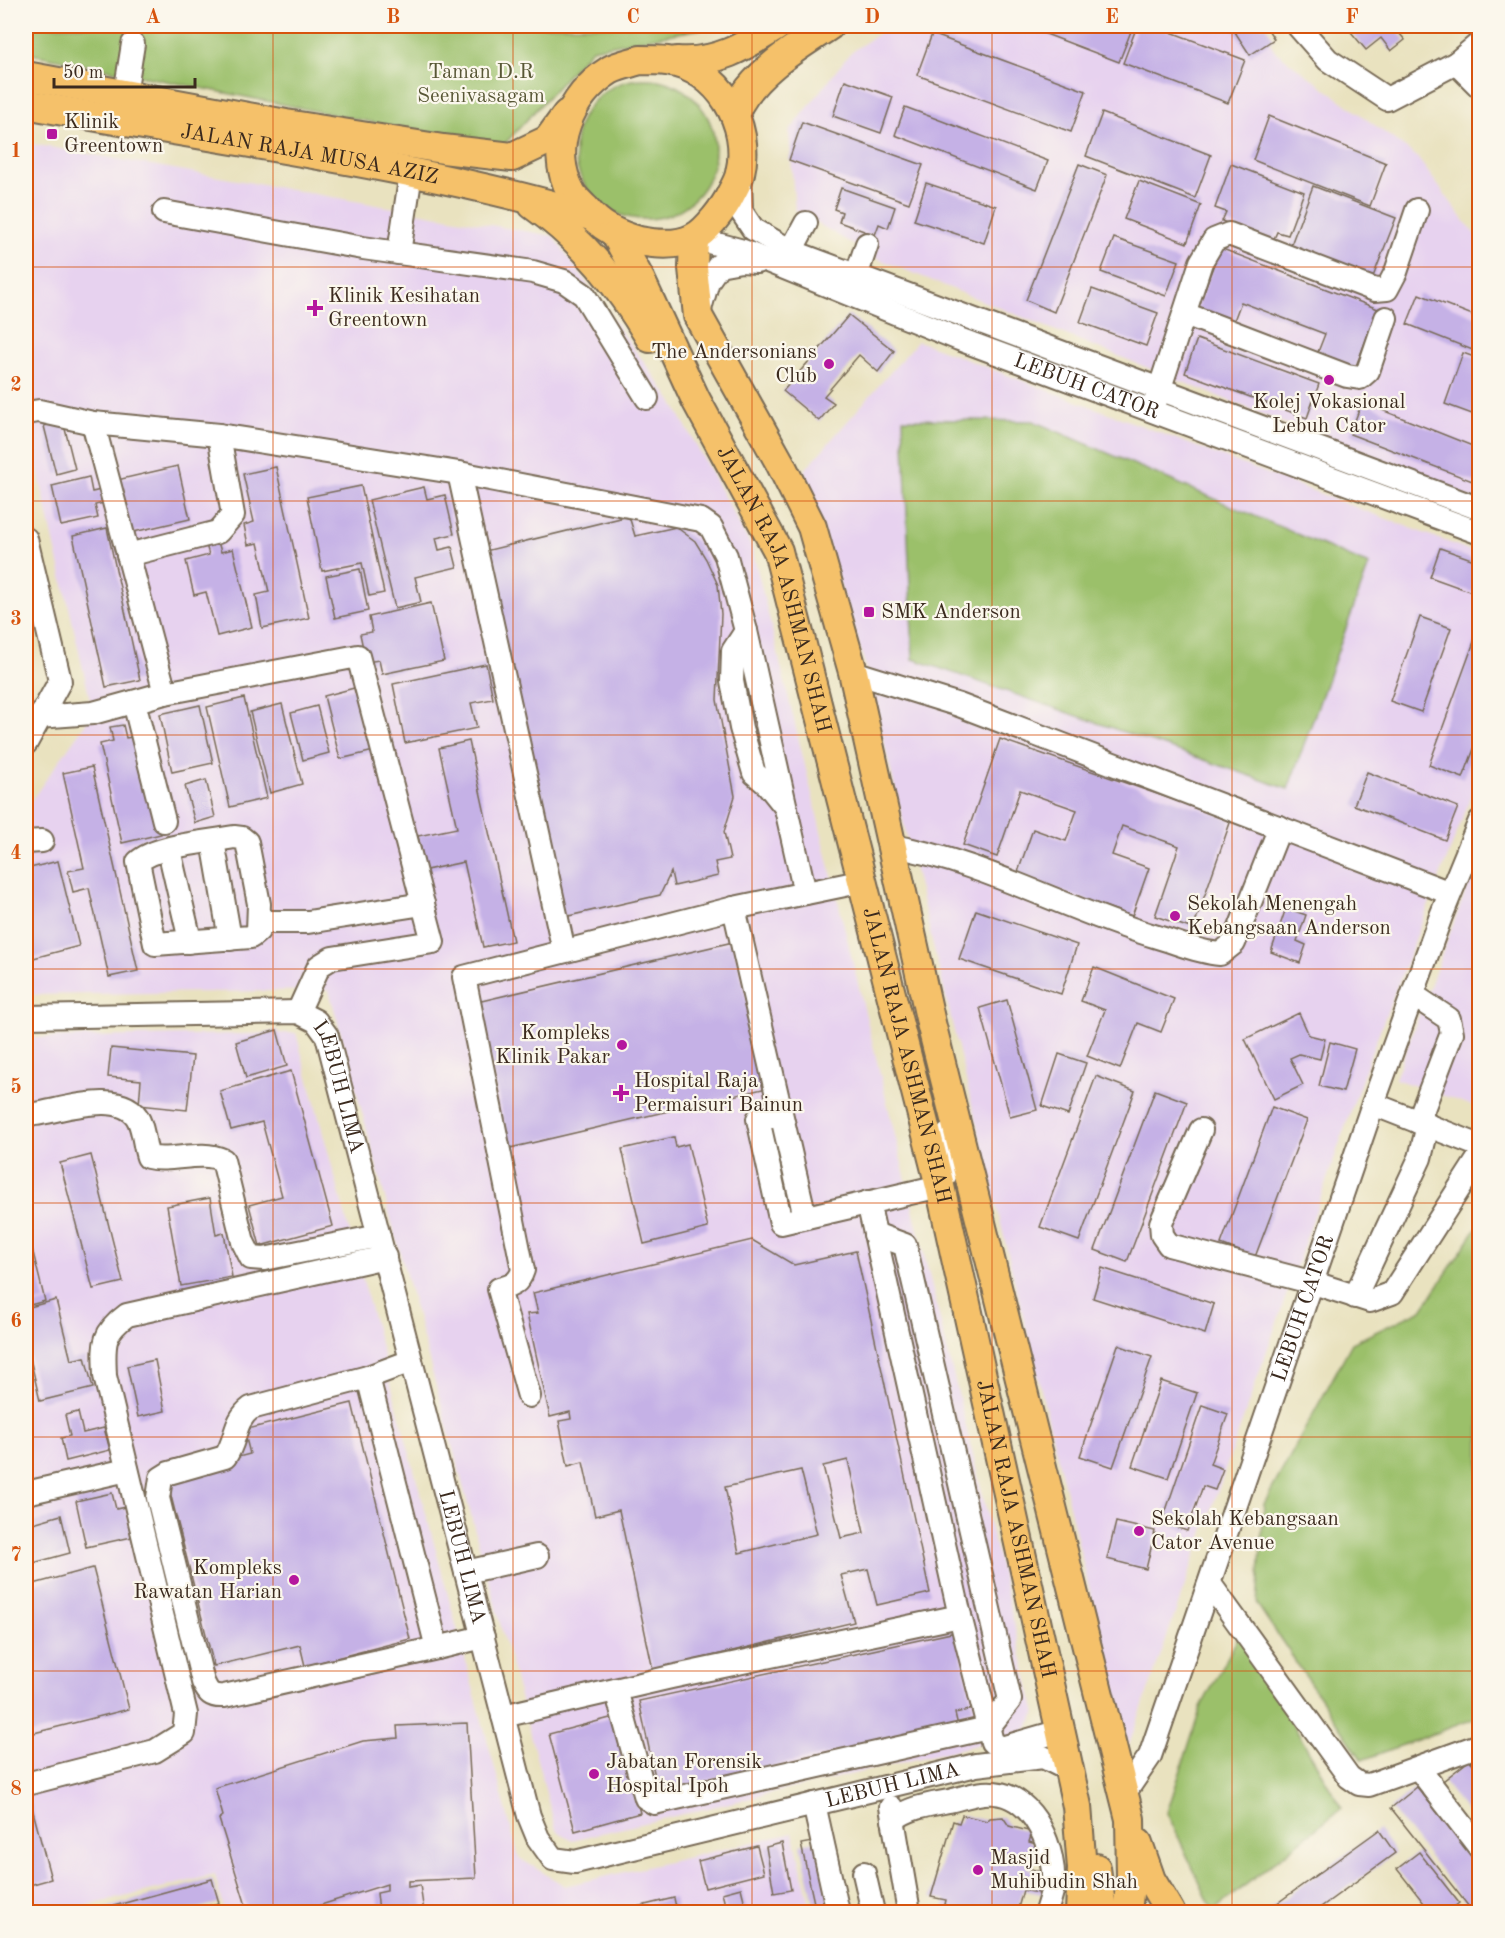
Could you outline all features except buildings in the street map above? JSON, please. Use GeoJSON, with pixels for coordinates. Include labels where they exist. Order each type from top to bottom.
{"type":"FeatureCollection","features":[{"type":"Feature","properties":{"kind":"main road"},"geometry":{"type":"LineString","coordinates":[[669,61],[704,76],[718,88],[735,112],[743,143],[740,174],[725,207],[694,238],[677,243],[646,242],[616,235],[591,216],[571,192],[563,165],[563,136],[572,108],[589,85],[613,69],[640,60],[714,59],[741,49],[777,26]]}},
{"type":"Feature","properties":{"kind":"main road"},"geometry":{"type":"LineString","coordinates":[[735,112],[742,96],[760,78],[804,41],[829,26]]}},
{"type":"Feature","properties":{"kind":"main road","name":"JALAN RAJA MUSA AZIZ"},"geometry":{"type":"LineString","coordinates":[[26,76],[297,126],[443,149],[512,157],[548,140],[572,108]]}},
{"type":"Feature","properties":{"kind":"main road","name":"JALAN RAJA MUSA AZIZ"},"geometry":{"type":"LineString","coordinates":[[26,104],[411,173],[518,195],[591,216]]}},
{"type":"Feature","properties":{"kind":"main road"},"geometry":{"type":"LineString","coordinates":[[518,195],[580,242],[626,297],[660,354],[696,400]]}},
{"type":"Feature","properties":{"kind":"main road","name":"JALAN RAJA ASHMAN SHAH"},"geometry":{"type":"LineString","coordinates":[[616,235],[641,281],[696,400],[778,551],[864,880],[940,1186],[1077,1806],[1082,1869],[1080,1912]]}},
{"type":"Feature","properties":{"kind":"main road","name":"JALAN RAJA ASHMAN SHAH"},"geometry":{"type":"LineString","coordinates":[[694,238],[693,268],[698,316],[780,463],[812,527],[853,672],[931,1023],[1127,1806],[1131,1876],[1126,1912]]}},
{"type":"Feature","properties":{"kind":"main road"},"geometry":{"type":"LineString","coordinates":[[1077,1806],[1089,1831],[1095,1855],[1102,1912]]}},
{"type":"Feature","properties":{"kind":"main road"},"geometry":{"type":"LineString","coordinates":[[1127,1806],[1151,1880],[1170,1912]]}},
{"type":"Feature","properties":{"kind":"street"},"geometry":{"type":"LineString","coordinates":[[1298,26],[1328,60],[1387,99],[1456,63],[1479,43]]}},
{"type":"Feature","properties":{"kind":"street"},"geometry":{"type":"LineString","coordinates":[[125,94],[133,44]]}},
{"type":"Feature","properties":{"kind":"street"},"geometry":{"type":"LineString","coordinates":[[1456,63],[1479,87]]}},
{"type":"Feature","properties":{"kind":"street"},"geometry":{"type":"LineString","coordinates":[[399,253],[411,173]]}},
{"type":"Feature","properties":{"kind":"street","name":"LEBUH CATOR"},"geometry":{"type":"LineString","coordinates":[[740,174],[741,211],[753,230],[785,258]]}},
{"type":"Feature","properties":{"kind":"street"},"geometry":{"type":"LineString","coordinates":[[1151,413],[1201,262],[1214,240],[1229,234],[1375,290],[1387,289],[1396,272],[1417,210]]}},
{"type":"Feature","properties":{"kind":"street"},"geometry":{"type":"LineString","coordinates":[[164,212],[399,253],[533,272],[564,280],[585,295],[647,398]]}},
{"type":"Feature","properties":{"kind":"street"},"geometry":{"type":"LineString","coordinates":[[698,316],[708,281],[719,265],[785,258],[806,223]]}},
{"type":"Feature","properties":{"kind":"street","name":"LEBUH CATOR"},"geometry":{"type":"LineString","coordinates":[[694,238],[743,251],[785,258],[1151,413],[1412,506],[1479,533]]}},
{"type":"Feature","properties":{"kind":"street"},"geometry":{"type":"LineString","coordinates":[[853,286],[867,244]]}},
{"type":"Feature","properties":{"kind":"street","name":"LEBUH CATOR"},"geometry":{"type":"LineString","coordinates":[[853,286],[1160,390],[1479,509]]}},
{"type":"Feature","properties":{"kind":"street"},"geometry":{"type":"LineString","coordinates":[[1185,314],[1347,376],[1360,378],[1368,371],[1386,318]]}},
{"type":"Feature","properties":{"kind":"street"},"geometry":{"type":"LineString","coordinates":[[26,413],[39,411],[93,423],[219,435],[459,473],[701,519],[711,527],[720,542],[746,631],[805,893]]}},
{"type":"Feature","properties":{"kind":"street"},"geometry":{"type":"LineString","coordinates":[[93,423],[165,693]]}},
{"type":"Feature","properties":{"kind":"street"},"geometry":{"type":"LineString","coordinates":[[128,555],[218,531],[233,515],[219,435]]}},
{"type":"Feature","properties":{"kind":"street"},"geometry":{"type":"LineString","coordinates":[[459,473],[564,951]]}},
{"type":"Feature","properties":{"kind":"street"},"geometry":{"type":"LineString","coordinates":[[26,539],[60,681],[38,717],[26,743]]}},
{"type":"Feature","properties":{"kind":"street"},"geometry":{"type":"LineString","coordinates":[[38,717],[93,713],[165,693],[358,656],[433,942],[332,957],[319,966],[298,1012]]}},
{"type":"Feature","properties":{"kind":"street"},"geometry":{"type":"LineString","coordinates":[[853,672],[959,705],[1450,893]]}},
{"type":"Feature","properties":{"kind":"street"},"geometry":{"type":"LineString","coordinates":[[134,702],[164,821]]}},
{"type":"Feature","properties":{"kind":"street","name":"LEBUH CATOR"},"geometry":{"type":"LineString","coordinates":[[1127,1806],[1150,1756],[1314,1283],[1373,1104],[1450,893],[1479,821]]}},
{"type":"Feature","properties":{"kind":"street"},"geometry":{"type":"LineString","coordinates":[[893,846],[925,851],[961,863],[1133,931],[1202,952],[1220,954],[1234,943],[1280,827]]}},
{"type":"Feature","properties":{"kind":"street"},"geometry":{"type":"LineString","coordinates":[[234,837],[242,838],[247,842],[260,904],[258,931],[251,937],[155,944],[138,862],[145,856],[169,850],[234,837]]}},
{"type":"Feature","properties":{"kind":"street"},"geometry":{"type":"LineString","coordinates":[[213,841],[230,939]]}},
{"type":"Feature","properties":{"kind":"street"},"geometry":{"type":"LineString","coordinates":[[169,850],[189,936],[188,942]]}},
{"type":"Feature","properties":{"kind":"street"},"geometry":{"type":"LineString","coordinates":[[529,1396],[499,1289],[512,1286],[520,1279],[523,1270],[464,977],[734,908],[864,880]]}},
{"type":"Feature","properties":{"kind":"street"},"geometry":{"type":"LineString","coordinates":[[260,922],[308,922],[423,904]]}},
{"type":"Feature","properties":{"kind":"street"},"geometry":{"type":"LineString","coordinates":[[734,908],[805,1217]]}},
{"type":"Feature","properties":{"kind":"street"},"geometry":{"type":"LineString","coordinates":[[1355,1298],[1420,1158],[1423,1123],[1452,1033],[1449,1019],[1413,994]]}},
{"type":"Feature","properties":{"kind":"street","name":"LEBUH LIMA"},"geometry":{"type":"LineString","coordinates":[[26,1017],[298,1012],[316,1021],[327,1036],[529,1816],[538,1838],[553,1859],[575,1862],[976,1765],[1043,1756],[1069,1770]]}},
{"type":"Feature","properties":{"kind":"street"},"geometry":{"type":"LineString","coordinates":[[781,1114],[758,1119],[781,1223],[940,1186],[952,1161],[931,1023]]}},
{"type":"Feature","properties":{"kind":"street"},"geometry":{"type":"LineString","coordinates":[[26,1113],[35,1114],[108,1102],[125,1105],[131,1108],[140,1122],[148,1157],[159,1160],[212,1155],[223,1160],[243,1242],[251,1258],[264,1259],[382,1247]]}},
{"type":"Feature","properties":{"kind":"street"},"geometry":{"type":"LineString","coordinates":[[1373,1104],[1479,1146]]}},
{"type":"Feature","properties":{"kind":"street"},"geometry":{"type":"LineString","coordinates":[[1201,1130],[1161,1223],[1162,1235],[1169,1245],[1314,1283],[1370,1301],[1392,1293],[1479,1156]]}},
{"type":"Feature","properties":{"kind":"street"},"geometry":{"type":"LineString","coordinates":[[868,1202],[960,1616],[990,1735],[1001,1748],[1060,1731]]}},
{"type":"Feature","properties":{"kind":"street"},"geometry":{"type":"LineString","coordinates":[[875,1234],[905,1245],[1010,1700],[976,1765]]}},
{"type":"Feature","properties":{"kind":"street"},"geometry":{"type":"LineString","coordinates":[[26,1784],[155,1751],[184,1733],[186,1714],[105,1376],[104,1343],[112,1326],[128,1315],[382,1247]]}},
{"type":"Feature","properties":{"kind":"street"},"geometry":{"type":"LineString","coordinates":[[411,1361],[368,1377],[251,1408],[237,1422],[225,1458],[169,1473],[161,1478],[158,1498],[203,1682],[208,1693],[215,1697],[224,1696],[483,1637]]}},
{"type":"Feature","properties":{"kind":"street"},"geometry":{"type":"LineString","coordinates":[[368,1377],[437,1648]]}},
{"type":"Feature","properties":{"kind":"street"},"geometry":{"type":"LineString","coordinates":[[26,1493],[128,1470]]}},
{"type":"Feature","properties":{"kind":"street"},"geometry":{"type":"LineString","coordinates":[[466,1572],[537,1556]]}},
{"type":"Feature","properties":{"kind":"street"},"geometry":{"type":"LineString","coordinates":[[1210,1584],[1349,1777],[1359,1784],[1369,1785],[1419,1769],[1479,1745]]}},
{"type":"Feature","properties":{"kind":"street"},"geometry":{"type":"LineString","coordinates":[[503,1716],[960,1616]]}},
{"type":"Feature","properties":{"kind":"street"},"geometry":{"type":"LineString","coordinates":[[616,1690],[646,1798],[654,1803],[990,1735]]}},
{"type":"Feature","properties":{"kind":"street"},"geometry":{"type":"LineString","coordinates":[[1419,1769],[1479,1848]]}},
{"type":"Feature","properties":{"kind":"street"},"geometry":{"type":"LineString","coordinates":[[887,1785],[909,1912]]}},
{"type":"Feature","properties":{"kind":"street"},"geometry":{"type":"LineString","coordinates":[[893,1820],[917,1807],[994,1792],[1011,1799],[1028,1811],[1042,1831],[1052,1858],[1053,1887],[1046,1912]]}},
{"type":"Feature","properties":{"kind":"street"},"geometry":{"type":"LineString","coordinates":[[814,1804],[838,1912]]}},
{"type":"Feature","properties":{"kind":"street"},"geometry":{"type":"LineString","coordinates":[[864,1873],[873,1912]]}},
{"type":"Feature","properties":{"kind":"shaded area","name":"Kolej Vokasional Lebuh Cator"},"geometry":{"type":"Polygon","coordinates":[[[890,26],[1259,26],[1276,52],[1416,156],[1479,240],[1479,502],[876,258],[795,210],[789,132],[850,53],[890,26]]]}},
{"type":"Feature","properties":{"kind":"shaded area","name":"Hospital Raja Permaisuri Bainun"},"geometry":{"type":"Polygon","coordinates":[[[26,143],[553,236],[672,401],[752,548],[1036,1714],[1023,1734],[572,1840],[556,1830],[329,990],[26,995],[26,808],[93,713],[26,418],[26,143]]]}},
{"type":"Feature","properties":{"kind":"shaded area","name":"Sekolah Menengah Kebangsaan Anderson"},"geometry":{"type":"Polygon","coordinates":[[[918,341],[1479,554],[1479,776],[1370,1056],[1128,1748],[865,664],[804,471],[918,341]]]}},
{"type":"Feature","properties":{"kind":"shaded area","name":"Sekolah Menengah Kebangsaan Anderson"},"geometry":{"type":"Polygon","coordinates":[[[1479,856],[1479,1108],[1395,1079],[1479,856]]]}},
{"type":"Feature","properties":{"kind":"shaded area"},"geometry":{"type":"Polygon","coordinates":[[[296,1033],[519,1858],[565,1886],[793,1833],[812,1912],[224,1912],[215,1875],[61,1912],[26,1912],[26,1038],[296,1033]]]}},
{"type":"Feature","properties":{"kind":"green space","name":"Taman D.R Seenivasagam"},"geometry":{"type":"Polygon","coordinates":[[[26,26],[716,26],[592,49],[501,148],[26,53],[26,26]]]}},
{"type":"Feature","properties":{"kind":"green space"},"geometry":{"type":"Polygon","coordinates":[[[645,79],[672,84],[694,100],[710,122],[715,149],[710,176],[694,198],[672,214],[645,219],[618,214],[596,198],[580,176],[575,149],[580,122],[596,100],[618,84],[645,79]]]}},
{"type":"Feature","properties":{"kind":"green space"},"geometry":{"type":"Polygon","coordinates":[[[903,419],[1033,421],[1369,565],[1288,789],[913,659],[903,419]]]}},
{"type":"Feature","properties":{"kind":"green space"},"geometry":{"type":"Polygon","coordinates":[[[1479,1228],[1479,1717],[1362,1760],[1257,1604],[1264,1504],[1352,1343],[1422,1310],[1475,1230],[1479,1228]]]}},
{"type":"Feature","properties":{"kind":"green space"},"geometry":{"type":"Polygon","coordinates":[[[1240,1634],[1342,1808],[1213,1911],[1167,1813],[1201,1707],[1240,1634]]]}},
{"type":"Feature","properties":{"kind":"place","name":"Klinik Greentown"},"geometry":{"type":"Point","coordinates":[52,134]}},
{"type":"Feature","properties":{"kind":"place","name":"Klinik Kesihatan Greentown"},"geometry":{"type":"Point","coordinates":[315,308]}},
{"type":"Feature","properties":{"kind":"place","name":"The Andersonians Club"},"geometry":{"type":"Point","coordinates":[829,364]}},
{"type":"Feature","properties":{"kind":"place","name":"Kolej Vokasional Lebuh Cator"},"geometry":{"type":"Point","coordinates":[1329,380]}},
{"type":"Feature","properties":{"kind":"place","name":"SMK Anderson"},"geometry":{"type":"Point","coordinates":[869,612]}},
{"type":"Feature","properties":{"kind":"place","name":"Sekolah Menengah Kebangsaan Anderson"},"geometry":{"type":"Point","coordinates":[1175,916]}},
{"type":"Feature","properties":{"kind":"place","name":"Kompleks Klinik Pakar"},"geometry":{"type":"Point","coordinates":[622,1045]}},
{"type":"Feature","properties":{"kind":"place","name":"Hospital Raja Permaisuri Bainun"},"geometry":{"type":"Point","coordinates":[621,1093]}},
{"type":"Feature","properties":{"kind":"place","name":"Sekolah Kebangsaan Cator Avenue"},"geometry":{"type":"Point","coordinates":[1139,1531]}},
{"type":"Feature","properties":{"kind":"place","name":"Kompleks Rawatan Harian"},"geometry":{"type":"Point","coordinates":[294,1580]}},
{"type":"Feature","properties":{"kind":"place","name":"Jabatan Forensik Hospital Ipoh"},"geometry":{"type":"Point","coordinates":[594,1774]}},
{"type":"Feature","properties":{"kind":"place","name":"Masjid Muhibudin Shah"},"geometry":{"type":"Point","coordinates":[978,1870]}}]}
